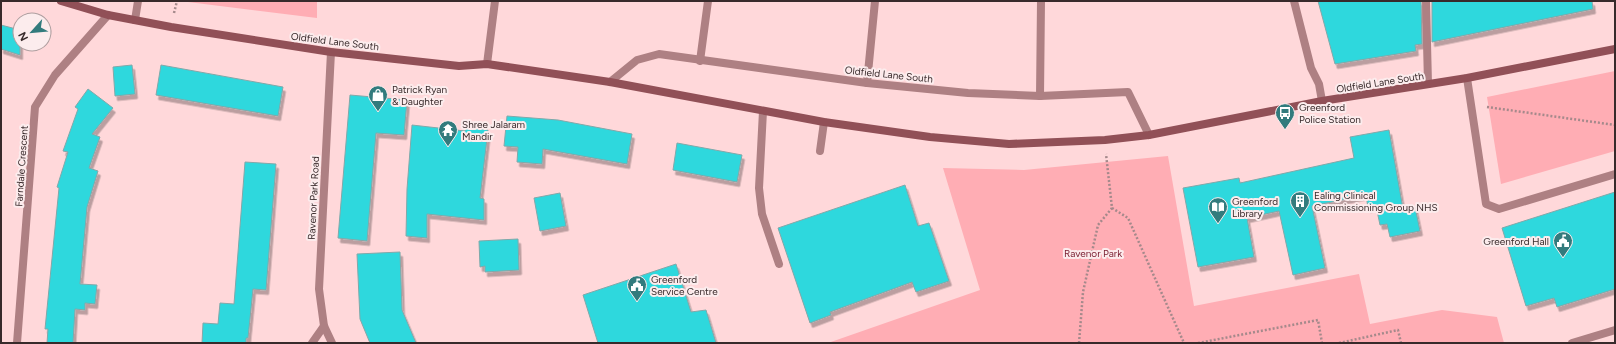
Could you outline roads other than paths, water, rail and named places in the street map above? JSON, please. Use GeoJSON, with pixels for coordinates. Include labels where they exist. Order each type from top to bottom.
{"type":"FeatureCollection","features":[{"type":"Feature","properties":{"kind":"street","name":"Oldfield Lane South"},"geometry":{"type":"LineString","coordinates":[[61,1],[108,15],[330,52],[459,66],[487,64],[610,82],[824,122],[930,137],[1009,144],[1104,140],[1149,135],[1322,101],[1467,78],[1615,49]]}},
{"type":"Feature","properties":{"kind":"street"},"geometry":{"type":"LineString","coordinates":[[135,20],[138,1]]}},
{"type":"Feature","properties":{"kind":"street"},"geometry":{"type":"LineString","coordinates":[[487,64],[495,1]]}},
{"type":"Feature","properties":{"kind":"street"},"geometry":{"type":"LineString","coordinates":[[700,60],[708,1]]}},
{"type":"Feature","properties":{"kind":"street"},"geometry":{"type":"LineString","coordinates":[[867,83],[875,1]]}},
{"type":"Feature","properties":{"kind":"street"},"geometry":{"type":"LineString","coordinates":[[1040,96],[1041,1]]}},
{"type":"Feature","properties":{"kind":"street"},"geometry":{"type":"LineString","coordinates":[[1294,1],[1312,71],[1319,84],[1322,101]]}},
{"type":"Feature","properties":{"kind":"street"},"geometry":{"type":"LineString","coordinates":[[1426,1],[1428,84]]}},
{"type":"Feature","properties":{"kind":"street","name":"Farndale Crescent"},"geometry":{"type":"LineString","coordinates":[[17,343],[35,107],[55,76],[108,15]]}},
{"type":"Feature","properties":{"kind":"street","name":"Ravenor Park Road"},"geometry":{"type":"LineString","coordinates":[[330,52],[319,289],[324,326],[332,343]]}},
{"type":"Feature","properties":{"kind":"street","name":"Oldfield Lane South"},"geometry":{"type":"LineString","coordinates":[[610,82],[637,60],[659,54],[867,83],[968,93],[1040,96],[1128,92],[1149,135]]}},
{"type":"Feature","properties":{"kind":"street"},"geometry":{"type":"LineString","coordinates":[[1467,78],[1486,204],[1499,208],[1615,174]]}},
{"type":"Feature","properties":{"kind":"street"},"geometry":{"type":"LineString","coordinates":[[762,110],[759,188],[762,214],[779,264]]}},
{"type":"Feature","properties":{"kind":"street"},"geometry":{"type":"LineString","coordinates":[[820,151],[824,122]]}},
{"type":"Feature","properties":{"kind":"street"},"geometry":{"type":"LineString","coordinates":[[312,343],[324,326]]}},
{"type":"Feature","properties":{"kind":"street"},"geometry":{"type":"LineString","coordinates":[[1572,343],[1615,330]]}},
{"type":"Feature","properties":{"kind":"place","name":"Patrick Ryan & Daughter"},"geometry":{"type":"Point","coordinates":[378,112]}},
{"type":"Feature","properties":{"kind":"place","name":"Greenford Police Station"},"geometry":{"type":"Point","coordinates":[1285,130]}},
{"type":"Feature","properties":{"kind":"place","name":"Shree Jalaram Mandir"},"geometry":{"type":"Point","coordinates":[448,147]}},
{"type":"Feature","properties":{"kind":"place","name":"Ealing Clinical Commissioning Group NHS"},"geometry":{"type":"Point","coordinates":[1300,218]}},
{"type":"Feature","properties":{"kind":"place","name":"Greenford Library"},"geometry":{"type":"Point","coordinates":[1218,224]}},
{"type":"Feature","properties":{"kind":"place","name":"Greenford Hall"},"geometry":{"type":"Point","coordinates":[1563,258]}},
{"type":"Feature","properties":{"kind":"place","name":"Greenford Service Centre"},"geometry":{"type":"Point","coordinates":[637,302]}},
{"type":"Feature","properties":{"kind":"park label","name":"Ravenor Park"},"geometry":{"type":"Point","coordinates":[1093,253]}}]}
